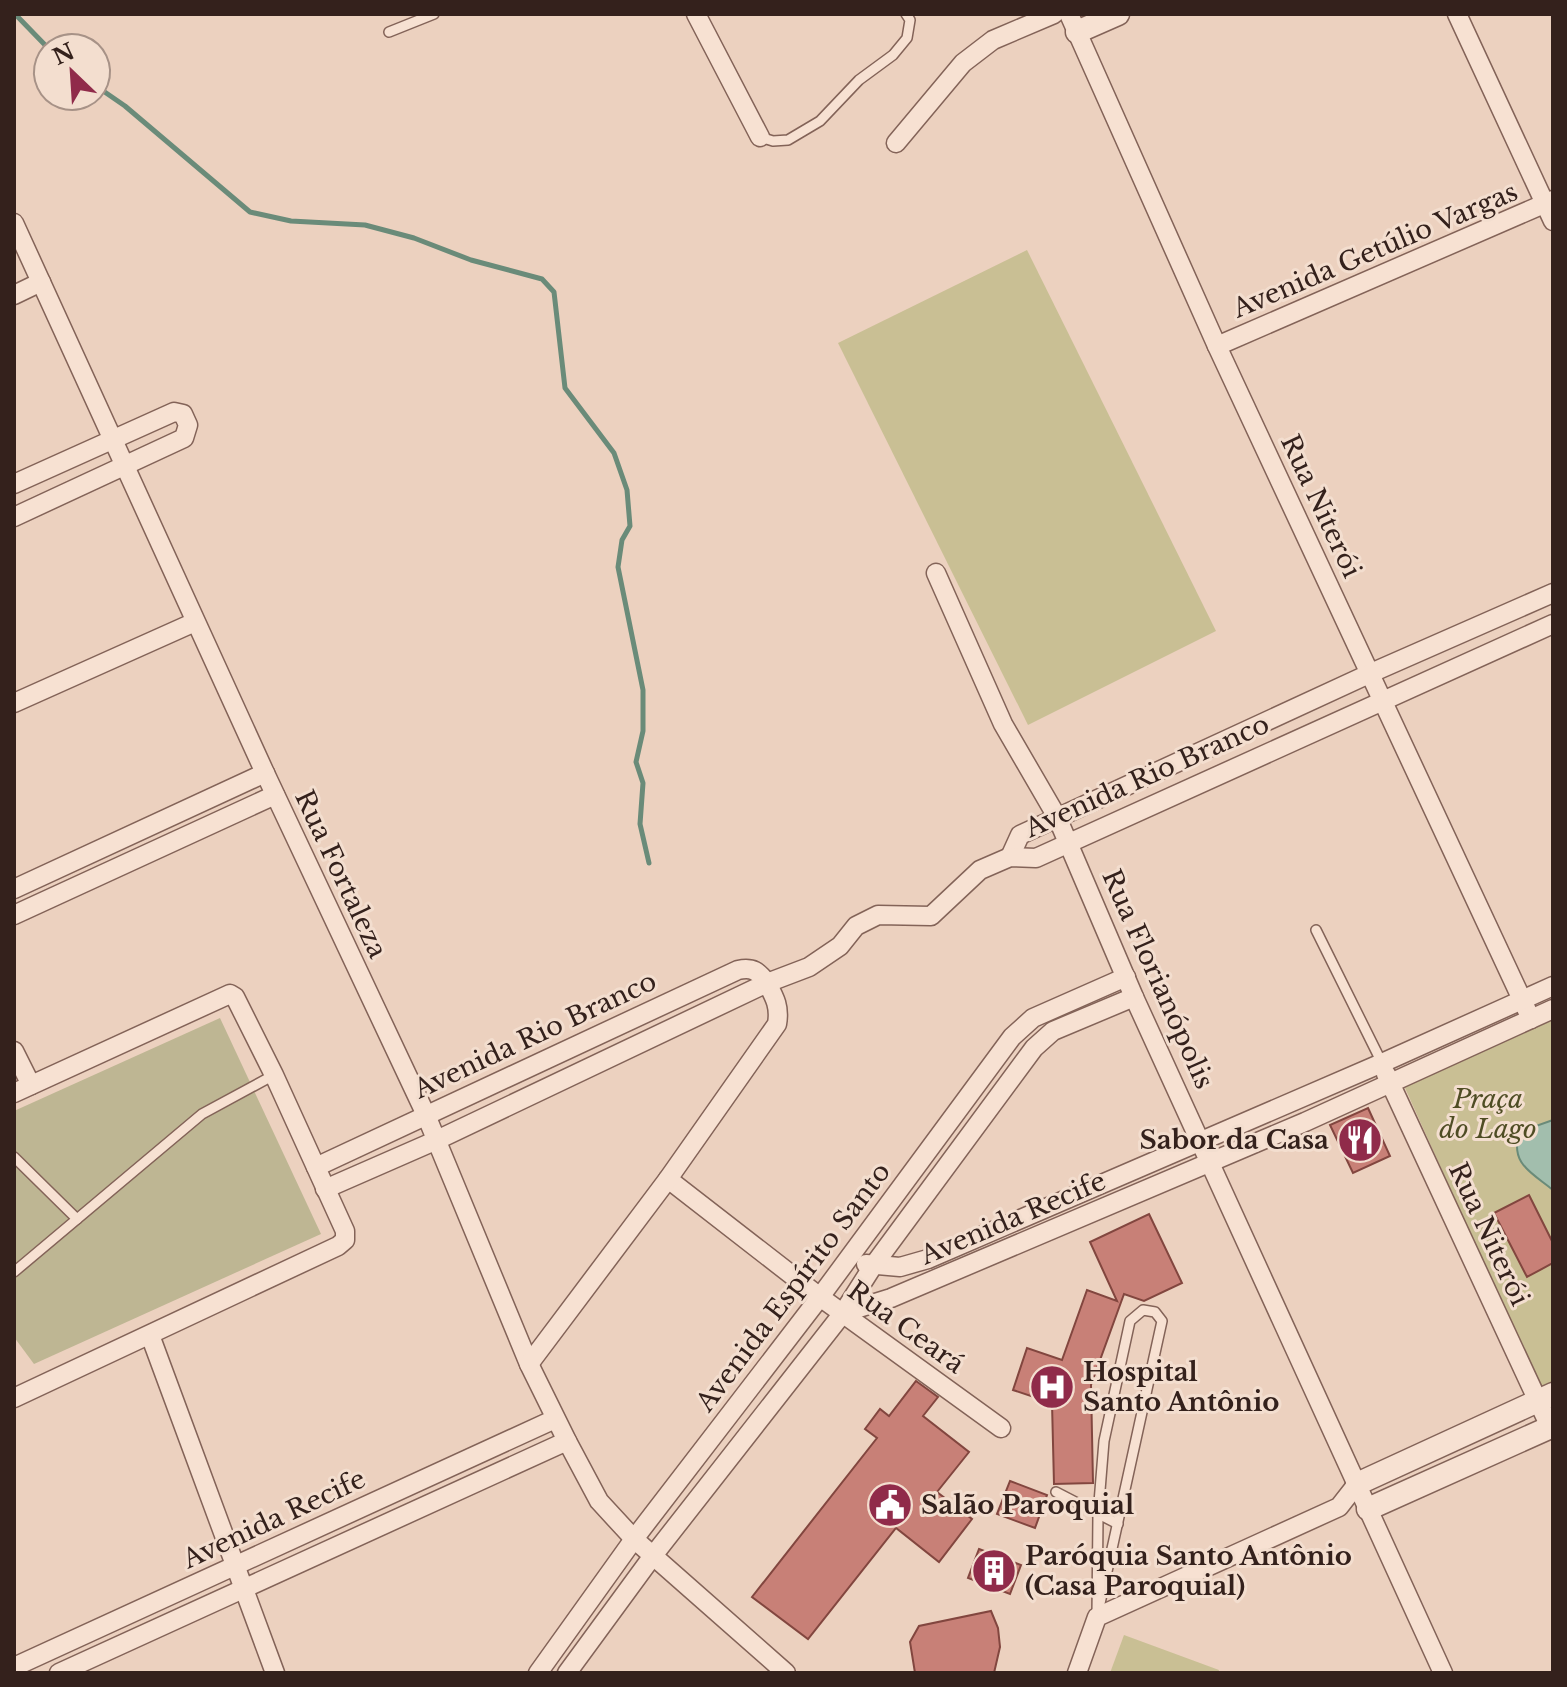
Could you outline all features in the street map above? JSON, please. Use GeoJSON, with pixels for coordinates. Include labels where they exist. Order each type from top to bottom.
{"type":"FeatureCollection","features":[{"type":"Feature","properties":{"kind":"street"},"geometry":{"type":"LineString","coordinates":[[696,14],[760,137]]}},
{"type":"Feature","properties":{"kind":"street"},"geometry":{"type":"LineString","coordinates":[[896,143],[963,63],[993,40],[1054,14]]}},
{"type":"Feature","properties":{"kind":"street"},"geometry":{"type":"LineString","coordinates":[[1073,23],[1118,14]]}},
{"type":"Feature","properties":{"kind":"street"},"geometry":{"type":"LineString","coordinates":[[1457,14],[1550,208]]}},
{"type":"Feature","properties":{"kind":"street","name":"Rua Niterói"},"geometry":{"type":"LineString","coordinates":[[1073,23],[1217,346],[1531,1019]]}},
{"type":"Feature","properties":{"kind":"street","name":"Avenida Getúlio Vargas"},"geometry":{"type":"LineString","coordinates":[[1217,346],[1550,208]]}},
{"type":"Feature","properties":{"kind":"street","name":"Rua Fortaleza"},"geometry":{"type":"LineString","coordinates":[[14,223],[195,622],[426,1115],[529,1364],[555,1419],[599,1501],[652,1557],[786,1673]]}},
{"type":"Feature","properties":{"kind":"street"},"geometry":{"type":"LineString","coordinates":[[14,295],[41,282]]}},
{"type":"Feature","properties":{"kind":"street"},"geometry":{"type":"LineString","coordinates":[[14,484],[174,412],[183,414],[188,425],[184,438],[14,517]]}},
{"type":"Feature","properties":{"kind":"street","name":"Rua Florianópolis"},"geometry":{"type":"LineString","coordinates":[[936,573],[1003,724],[1069,843],[1134,997],[1443,1673]]}},
{"type":"Feature","properties":{"kind":"street","name":"Avenida Rio Branco"},"geometry":{"type":"LineString","coordinates":[[1553,593],[1057,817],[1020,835],[1010,857],[1036,858],[1553,624]]}},
{"type":"Feature","properties":{"kind":"street"},"geometry":{"type":"LineString","coordinates":[[1491,620],[1503,646]]}},
{"type":"Feature","properties":{"kind":"street"},"geometry":{"type":"LineString","coordinates":[[14,703],[195,622]]}},
{"type":"Feature","properties":{"kind":"street"},"geometry":{"type":"LineString","coordinates":[[1221,741],[1233,768]]}},
{"type":"Feature","properties":{"kind":"street"},"geometry":{"type":"LineString","coordinates":[[14,889],[265,773]]}},
{"type":"Feature","properties":{"kind":"street"},"geometry":{"type":"LineString","coordinates":[[1147,776],[1159,802]]}},
{"type":"Feature","properties":{"kind":"street"},"geometry":{"type":"LineString","coordinates":[[14,915],[275,795]]}},
{"type":"Feature","properties":{"kind":"street"},"geometry":{"type":"LineString","coordinates":[[146,828],[156,850]]}},
{"type":"Feature","properties":{"kind":"street"},"geometry":{"type":"LineString","coordinates":[[529,1364],[668,1179],[777,1024],[777,1002],[767,983],[809,967],[840,946],[856,926],[878,915],[931,916],[980,870],[1010,857]]}},
{"type":"Feature","properties":{"kind":"street"},"geometry":{"type":"LineString","coordinates":[[75,861],[86,882]]}},
{"type":"Feature","properties":{"kind":"street","name":"Avenida Rio Branco"},"geometry":{"type":"LineString","coordinates":[[316,1167],[738,970],[748,967],[758,971],[767,983],[437,1140],[325,1189]]}},
{"type":"Feature","properties":{"kind":"street","name":"Avenida Espírito Santo"},"geometry":{"type":"LineString","coordinates":[[538,1673],[634,1539],[820,1297],[1012,1037],[1033,1018],[1126,977]]}},
{"type":"Feature","properties":{"kind":"street","name":"Avenida Recife"},"geometry":{"type":"LineString","coordinates":[[848,1258],[873,1266],[900,1267],[928,1259],[1553,986]]}},
{"type":"Feature","properties":{"kind":"street"},"geometry":{"type":"LineString","coordinates":[[14,1051],[22,1089],[230,994],[235,997],[274,1075],[345,1231],[345,1240],[338,1246],[14,1398]]}},
{"type":"Feature","properties":{"kind":"street","name":"Avenida Espírito Santo"},"geometry":{"type":"LineString","coordinates":[[567,1673],[652,1557],[843,1313],[873,1266],[1034,1048],[1053,1031],[1134,997]]}},
{"type":"Feature","properties":{"kind":"street","name":"Avenida Recife"},"geometry":{"type":"LineString","coordinates":[[843,1313],[891,1298],[1305,1122],[1553,1009]]}},
{"type":"Feature","properties":{"kind":"street"},"geometry":{"type":"LineString","coordinates":[[601,1033],[612,1057]]}},
{"type":"Feature","properties":{"kind":"street","name":"Rua Niterói"},"geometry":{"type":"LineString","coordinates":[[1382,1063],[1546,1397],[1552,1426]]}},
{"type":"Feature","properties":{"kind":"street"},"geometry":{"type":"LineString","coordinates":[[521,1071],[532,1095]]}},
{"type":"Feature","properties":{"kind":"street"},"geometry":{"type":"LineString","coordinates":[[1296,1100],[1305,1122]]}},
{"type":"Feature","properties":{"kind":"street","name":"Rua Ceará"},"geometry":{"type":"LineString","coordinates":[[668,1179],[820,1297],[1001,1428]]}},
{"type":"Feature","properties":{"kind":"street"},"geometry":{"type":"LineString","coordinates":[[1088,1190],[1095,1211]]}},
{"type":"Feature","properties":{"kind":"street"},"geometry":{"type":"LineString","coordinates":[[150,1335],[275,1673]]}},
{"type":"Feature","properties":{"kind":"street"},"geometry":{"type":"LineString","coordinates":[[1077,1673],[1097,1617],[1339,1507],[1357,1484],[1546,1397]]}},
{"type":"Feature","properties":{"kind":"street"},"geometry":{"type":"LineString","coordinates":[[739,1403],[760,1419]]}},
{"type":"Feature","properties":{"kind":"street","name":"Avenida Recife"},"geometry":{"type":"LineString","coordinates":[[14,1667],[38,1665],[137,1610],[555,1419]]}},
{"type":"Feature","properties":{"kind":"street"},"geometry":{"type":"LineString","coordinates":[[1339,1507],[1368,1509],[1552,1426]]}},
{"type":"Feature","properties":{"kind":"street","name":"Avenida Recife"},"geometry":{"type":"LineString","coordinates":[[59,1673],[567,1441]]}},
{"type":"Feature","properties":{"kind":"street"},"geometry":{"type":"LineString","coordinates":[[137,1610],[147,1632]]}},
{"type":"Feature","properties":{"kind":"lane"},"geometry":{"type":"LineString","coordinates":[[389,32],[434,14]]}},
{"type":"Feature","properties":{"kind":"lane"},"geometry":{"type":"LineString","coordinates":[[760,137],[773,141],[788,140],[820,121],[859,80],[893,55],[907,38],[911,29],[906,14]]}},
{"type":"Feature","properties":{"kind":"lane"},"geometry":{"type":"LineString","coordinates":[[1316,930],[1382,1063]]}},
{"type":"Feature","properties":{"kind":"lane"},"geometry":{"type":"LineString","coordinates":[[14,1272],[202,1114],[274,1075]]}},
{"type":"Feature","properties":{"kind":"lane"},"geometry":{"type":"LineString","coordinates":[[14,1157],[77,1219]]}},
{"type":"Feature","properties":{"kind":"lane"},"geometry":{"type":"LineString","coordinates":[[1143,1310],[1155,1312],[1162,1321],[1097,1617],[1098,1515],[1104,1441],[1130,1321],[1143,1310]]}},
{"type":"Feature","properties":{"kind":"lane"},"geometry":{"type":"LineString","coordinates":[[1056,1492],[1118,1524]]}},
{"type":"Feature","properties":{"kind":"green space"},"geometry":{"type":"Polygon","coordinates":[[[1027,250],[1216,631],[1028,725],[838,343],[1027,250]]]}},
{"type":"Feature","properties":{"kind":"green space","name":"Praça do Lago"},"geometry":{"type":"Polygon","coordinates":[[[1553,1012],[1553,1383],[1540,1389],[1401,1079],[1553,1012]]]}},
{"type":"Feature","properties":{"kind":"green space"},"geometry":{"type":"Polygon","coordinates":[[[1124,1635],[1219,1670],[1218,1673],[1110,1673],[1124,1635]]]}},
{"type":"Feature","properties":{"kind":"shaded area"},"geometry":{"type":"Polygon","coordinates":[[[220,1018],[321,1234],[34,1364],[14,1337],[14,1111],[220,1018]]]}},
{"type":"Feature","properties":{"kind":"shaded area"},"geometry":{"type":"Polygon","coordinates":[[[1553,1120],[1553,1190],[1524,1166],[1517,1152],[1517,1143],[1519,1132],[1553,1120]]]}},
{"type":"Feature","properties":{"kind":"building","name":"Sabor da Casa"},"geometry":{"type":"Polygon","coordinates":[[[1368,1108],[1390,1156],[1353,1173],[1330,1125],[1368,1108]]]}},
{"type":"Feature","properties":{"kind":"building"},"geometry":{"type":"Polygon","coordinates":[[[1529,1195],[1553,1243],[1553,1263],[1527,1277],[1494,1213],[1529,1195]]]}},
{"type":"Feature","properties":{"kind":"building","name":"Hospital Santo Antônio"},"geometry":{"type":"Polygon","coordinates":[[[1149,1214],[1182,1283],[1144,1301],[1124,1294],[1091,1385],[1093,1483],[1054,1484],[1052,1403],[1013,1390],[1027,1348],[1062,1360],[1087,1290],[1117,1301],[1090,1242],[1149,1214]]]}},
{"type":"Feature","properties":{"kind":"building","name":"Salão Paroquial"},"geometry":{"type":"Polygon","coordinates":[[[916,1381],[938,1397],[923,1416],[969,1452],[937,1492],[972,1519],[939,1562],[896,1528],[808,1639],[752,1597],[877,1438],[865,1429],[880,1409],[889,1416],[916,1381]]]}},
{"type":"Feature","properties":{"kind":"building"},"geometry":{"type":"Polygon","coordinates":[[[1010,1481],[1047,1495],[1035,1528],[997,1514],[1010,1481]]]}},
{"type":"Feature","properties":{"kind":"building","name":"Paróquia Santo Antônio (Casa Paroquial)"},"geometry":{"type":"Polygon","coordinates":[[[979,1549],[1021,1565],[1010,1594],[968,1578],[979,1549]]]}},
{"type":"Feature","properties":{"kind":"building"},"geometry":{"type":"Polygon","coordinates":[[[991,1611],[998,1628],[1000,1647],[994,1673],[915,1673],[910,1642],[919,1626],[991,1611]]]}},
{"type":"Feature","properties":{"kind":"waterway"},"geometry":{"type":"LineString","coordinates":[[15,14],[32,32]]}},
{"type":"Feature","properties":{"kind":"waterway"},"geometry":{"type":"LineString","coordinates":[[112,97],[250,212],[291,221],[365,225],[414,238],[471,260],[542,279],[554,292],[565,388],[614,453],[627,490],[630,526],[622,540],[618,567],[643,690],[643,731],[636,762],[643,783],[640,824],[649,863]]}},
{"type":"Feature","properties":{"kind":"place","name":"Sabor da Casa"},"geometry":{"type":"Point","coordinates":[1360,1140]}},
{"type":"Feature","properties":{"kind":"place","name":"Hospital Santo Antônio"},"geometry":{"type":"Point","coordinates":[1052,1387]}},
{"type":"Feature","properties":{"kind":"place","name":"Salão Paroquial"},"geometry":{"type":"Point","coordinates":[890,1505]}},
{"type":"Feature","properties":{"kind":"place","name":"Paróquia Santo Antônio (Casa Paroquial)"},"geometry":{"type":"Point","coordinates":[994,1571]}}]}
